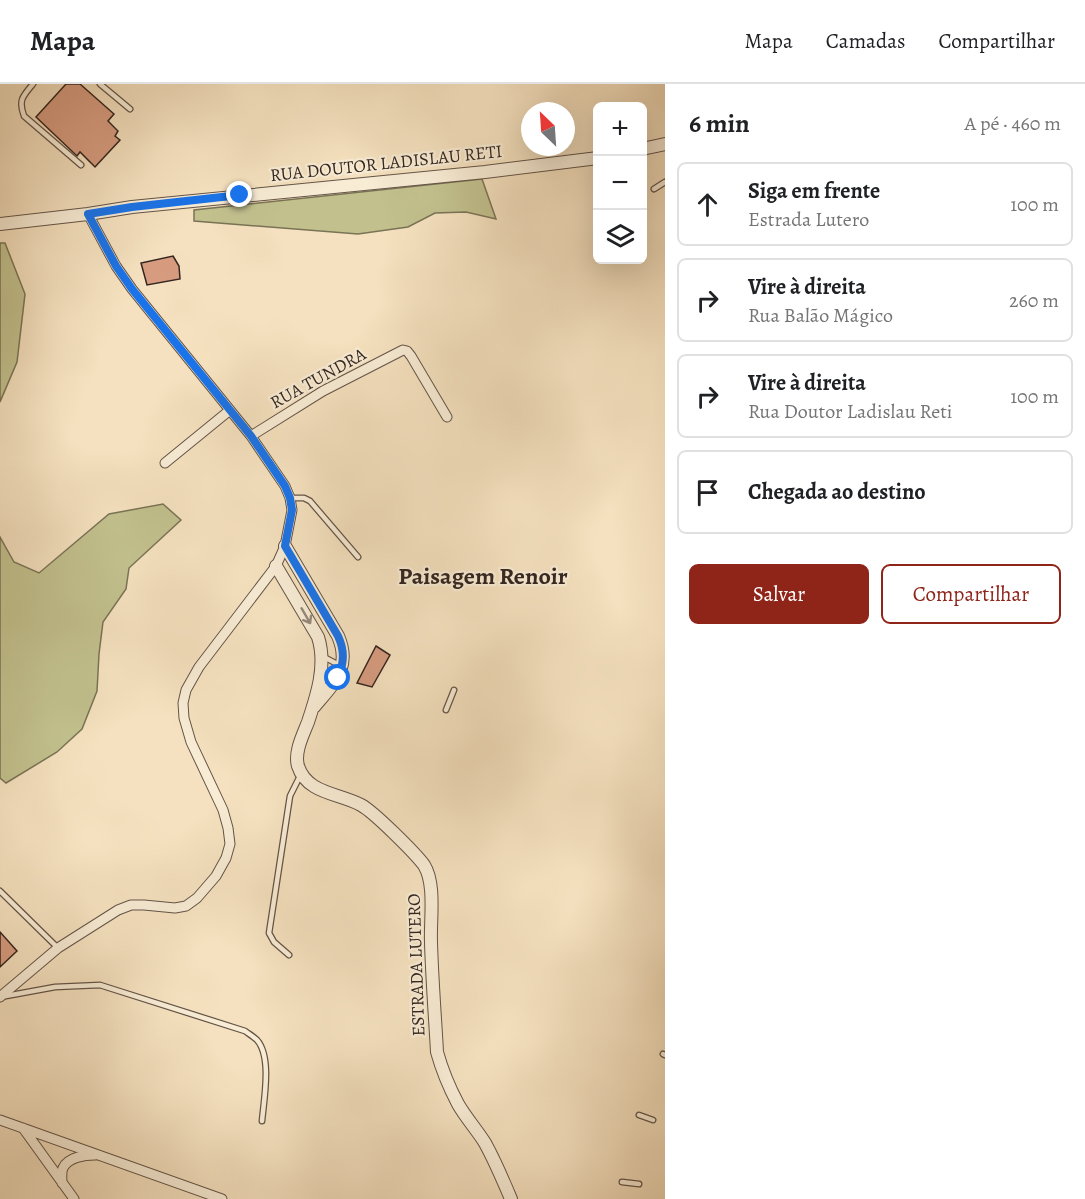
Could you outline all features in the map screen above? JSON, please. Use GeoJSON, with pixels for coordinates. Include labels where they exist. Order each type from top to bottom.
{"type":"FeatureCollection","features":[{"type":"Feature","properties":{"kind":"street"},"geometry":{"type":"LineString","coordinates":[[647,148],[665,144]]}},
{"type":"Feature","properties":{"kind":"street","name":"RUA DOUTOR LADISLAU RETI"},"geometry":{"type":"LineString","coordinates":[[0,224],[132,207],[485,172],[593,158]]}},
{"type":"Feature","properties":{"kind":"street"},"geometry":{"type":"LineString","coordinates":[[0,997],[58,948],[118,910],[131,905],[175,908],[186,906],[197,898],[216,876],[226,858],[230,844],[228,828],[223,810],[191,742],[184,718],[183,703],[186,690],[199,668],[276,566],[285,546],[292,510],[285,486],[251,436],[132,289],[116,266],[88,214]]}},
{"type":"Feature","properties":{"kind":"street","name":"RUA TUNDRA"},"geometry":{"type":"LineString","coordinates":[[251,436],[323,391],[403,350],[411,356],[447,417]]}},
{"type":"Feature","properties":{"kind":"street"},"geometry":{"type":"LineString","coordinates":[[165,463],[230,410]]}},
{"type":"Feature","properties":{"kind":"street"},"geometry":{"type":"LineString","coordinates":[[285,546],[338,636],[344,656],[343,667],[334,683],[313,708]]}},
{"type":"Feature","properties":{"kind":"street"},"geometry":{"type":"LineString","coordinates":[[276,566],[318,637],[322,656],[322,670],[313,708],[297,756],[302,774]]}},
{"type":"Feature","properties":{"kind":"street","name":"ESTRADA LUTERO"},"geometry":{"type":"LineString","coordinates":[[302,774],[308,783],[317,789],[361,805],[370,811],[424,865],[431,885],[430,940],[437,1052],[441,1068],[459,1105],[489,1150],[511,1199]]}},
{"type":"Feature","properties":{"kind":"street"},"geometry":{"type":"LineString","coordinates":[[0,1120],[222,1199]]}},
{"type":"Feature","properties":{"kind":"street"},"geometry":{"type":"LineString","coordinates":[[23,1128],[74,1199]]}},
{"type":"Feature","properties":{"kind":"street"},"geometry":{"type":"LineString","coordinates":[[62,1183],[62,1169],[68,1161],[85,1155],[98,1155]]}},
{"type":"Feature","properties":{"kind":"lane"},"geometry":{"type":"LineString","coordinates":[[33,84],[22,100],[21,107],[24,116],[81,165]]}},
{"type":"Feature","properties":{"kind":"lane"},"geometry":{"type":"LineString","coordinates":[[100,84],[130,108]]}},
{"type":"Feature","properties":{"kind":"lane"},"geometry":{"type":"LineString","coordinates":[[654,189],[665,182]]}},
{"type":"Feature","properties":{"kind":"lane"},"geometry":{"type":"LineString","coordinates":[[290,498],[304,498],[310,501],[358,556]]}},
{"type":"Feature","properties":{"kind":"lane"},"geometry":{"type":"LineString","coordinates":[[322,656],[343,667]]}},
{"type":"Feature","properties":{"kind":"lane"},"geometry":{"type":"LineString","coordinates":[[446,710],[454,690]]}},
{"type":"Feature","properties":{"kind":"lane"},"geometry":{"type":"LineString","coordinates":[[289,956],[273,942],[269,933],[290,796],[302,774]]}},
{"type":"Feature","properties":{"kind":"lane"},"geometry":{"type":"LineString","coordinates":[[0,891],[58,948]]}},
{"type":"Feature","properties":{"kind":"lane"},"geometry":{"type":"LineString","coordinates":[[0,997],[54,987],[99,985],[245,1031],[257,1040],[263,1051],[266,1065],[262,1121]]}},
{"type":"Feature","properties":{"kind":"lane"},"geometry":{"type":"LineString","coordinates":[[639,1115],[652,1120]]}},
{"type":"Feature","properties":{"kind":"lane"},"geometry":{"type":"LineString","coordinates":[[622,1182],[639,1184]]}},
{"type":"Feature","properties":{"kind":"shaded area"},"geometry":{"type":"Polygon","coordinates":[[[482,179],[496,219],[466,212],[435,213],[408,227],[358,234],[194,221],[194,210],[482,179]]]}},
{"type":"Feature","properties":{"kind":"shaded area"},"geometry":{"type":"Polygon","coordinates":[[[0,243],[5,243],[25,294],[17,362],[0,402],[0,243]]]}},
{"type":"Feature","properties":{"kind":"shaded area"},"geometry":{"type":"Polygon","coordinates":[[[163,504],[181,520],[129,568],[126,589],[103,622],[97,691],[82,729],[57,752],[6,783],[0,778],[0,537],[14,562],[39,573],[109,514],[163,504]]]}},
{"type":"Feature","properties":{"kind":"building"},"geometry":{"type":"Polygon","coordinates":[[[66,84],[80,84],[114,114],[108,121],[118,131],[115,136],[120,140],[95,167],[80,152],[77,156],[36,117],[66,84]]]}},
{"type":"Feature","properties":{"kind":"building"},"geometry":{"type":"Polygon","coordinates":[[[173,256],[179,266],[180,279],[147,285],[141,263],[173,256]]]}},
{"type":"Feature","properties":{"kind":"building"},"geometry":{"type":"Polygon","coordinates":[[[376,646],[390,655],[372,687],[357,683],[376,646]]]}},
{"type":"Feature","properties":{"kind":"building"},"geometry":{"type":"Polygon","coordinates":[[[0,932],[17,951],[0,967],[0,932]]]}},
{"type":"Feature","properties":{"kind":"district","name":"Paisagem Renoir"},"geometry":{"type":"Point","coordinates":[483,576]}},
{"type":"Feature","properties":{"kind":"route"},"geometry":{"type":"LineString","coordinates":[[240,195],[88,214],[116,266],[132,289],[251,436],[285,486],[292,510],[285,546],[342,645],[343,667],[338,678]]}}]}
